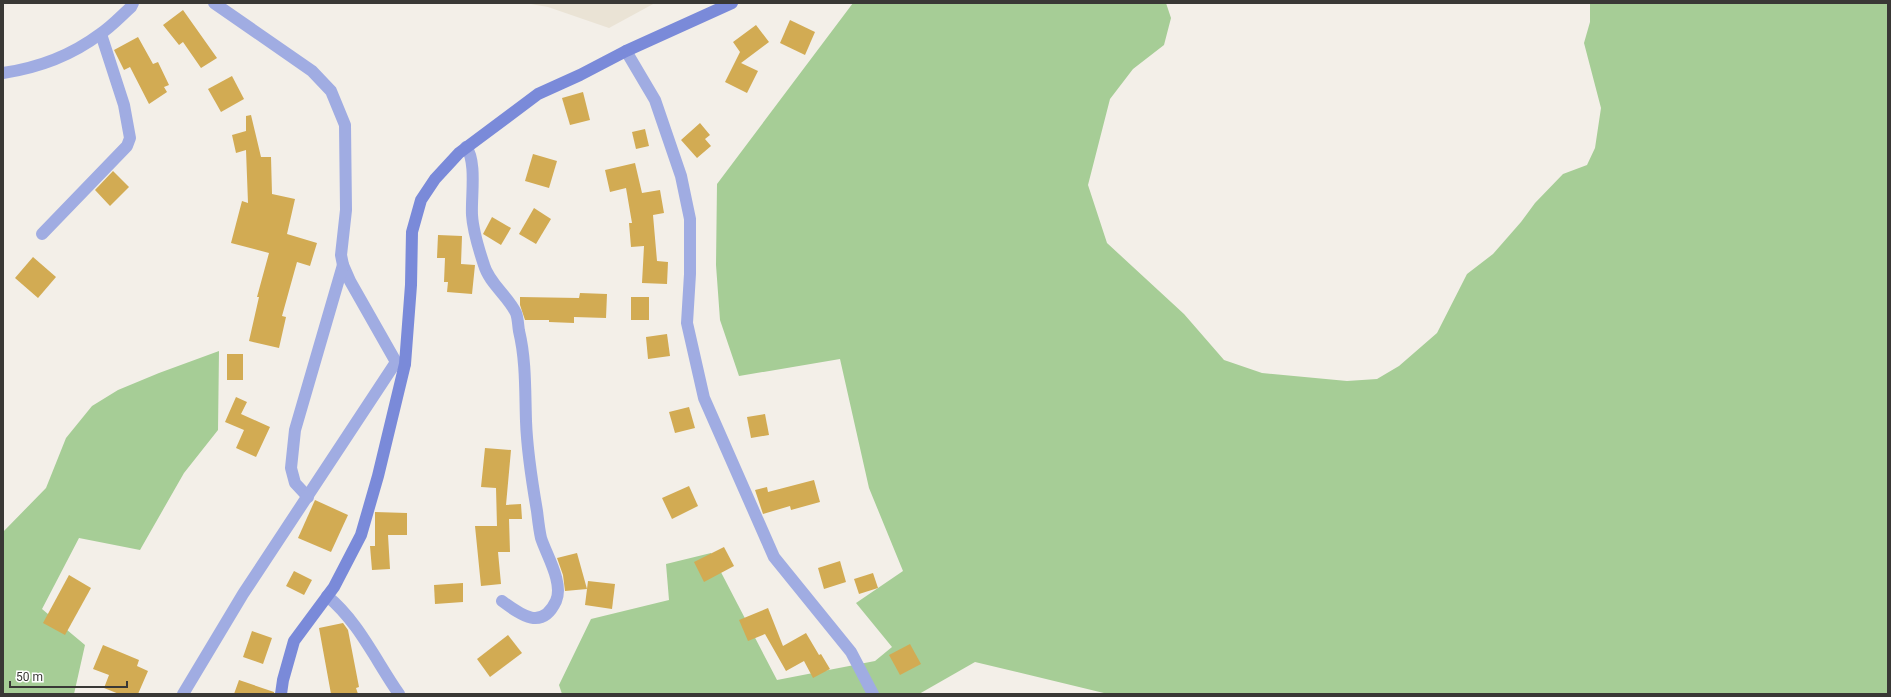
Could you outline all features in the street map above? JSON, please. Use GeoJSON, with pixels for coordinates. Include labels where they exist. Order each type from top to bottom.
{"type":"FeatureCollection","features":[{"type":"Feature","properties":{"kind":"street"},"geometry":{"type":"LineString","coordinates":[[3,73],[45,63],[67,54],[101,34],[131,7],[133,3]]}},
{"type":"Feature","properties":{"kind":"street"},"geometry":{"type":"LineString","coordinates":[[214,3],[312,71],[331,91],[344,125],[346,210],[341,255],[343,266],[350,281],[400,363]]}},
{"type":"Feature","properties":{"kind":"street"},"geometry":{"type":"LineString","coordinates":[[281,694],[283,680],[294,641],[334,587],[361,535],[378,476],[400,363],[411,285],[412,232],[421,200],[435,179],[466,147],[538,94],[580,75],[626,51],[732,3]]}},
{"type":"Feature","properties":{"kind":"street"},"geometry":{"type":"LineString","coordinates":[[42,234],[127,146],[130,138],[124,105],[101,34]]}},
{"type":"Feature","properties":{"kind":"street"},"geometry":{"type":"LineString","coordinates":[[626,51],[655,100],[681,176],[690,219],[690,274],[687,323],[704,398],[774,557],[851,652],[873,694]]}},
{"type":"Feature","properties":{"kind":"street"},"geometry":{"type":"LineString","coordinates":[[466,147],[469,152],[471,162],[472,216],[484,267],[516,313],[522,340],[526,385],[526,422],[535,502],[541,537],[552,564],[556,580],[557,600],[549,612],[542,617],[532,619],[502,601]]}},
{"type":"Feature","properties":{"kind":"street"},"geometry":{"type":"LineString","coordinates":[[308,497],[295,483],[290,468],[295,430],[343,266]]}},
{"type":"Feature","properties":{"kind":"street"},"geometry":{"type":"LineString","coordinates":[[183,694],[243,594],[400,363]]}},
{"type":"Feature","properties":{"kind":"street"},"geometry":{"type":"LineString","coordinates":[[327,596],[337,604],[354,625],[399,694]]}},
{"type":"Feature","properties":{"kind":"shaded area"},"geometry":{"type":"Polygon","coordinates":[[[525,3],[655,3],[609,28],[548,7],[525,3]]]}},
{"type":"Feature","properties":{"kind":"green space"},"geometry":{"type":"Polygon","coordinates":[[[853,3],[1166,3],[1171,18],[1164,45],[1133,69],[1110,99],[1088,185],[1107,243],[1184,314],[1224,360],[1262,373],[1347,381],[1377,379],[1399,366],[1437,333],[1467,274],[1493,254],[1521,222],[1535,203],[1563,174],[1587,165],[1595,148],[1601,108],[1584,43],[1590,22],[1590,3],[1888,3],[1888,694],[1108,694],[975,662],[919,694],[562,694],[559,685],[591,619],[669,600],[666,564],[711,553],[777,680],[875,661],[892,647],[856,603],[903,571],[869,488],[840,359],[739,376],[720,320],[716,265],[717,184],[853,3]]]}},
{"type":"Feature","properties":{"kind":"green space"},"geometry":{"type":"Polygon","coordinates":[[[219,351],[218,430],[184,473],[140,550],[79,538],[42,609],[85,645],[74,694],[3,694],[3,532],[46,488],[66,438],[92,406],[118,390],[219,351]]]}},
{"type":"Feature","properties":{"kind":"building"},"geometry":{"type":"Polygon","coordinates":[[[183,10],[217,58],[201,68],[183,42],[179,45],[163,25],[183,10]]]}},
{"type":"Feature","properties":{"kind":"building"},"geometry":{"type":"Polygon","coordinates":[[[790,20],[815,32],[805,55],[780,43],[790,20]]]}},
{"type":"Feature","properties":{"kind":"building"},"geometry":{"type":"Polygon","coordinates":[[[756,25],[769,42],[741,63],[758,71],[747,93],[725,82],[740,52],[733,42],[756,25]]]}},
{"type":"Feature","properties":{"kind":"building"},"geometry":{"type":"Polygon","coordinates":[[[138,37],[153,64],[158,62],[169,85],[164,87],[167,92],[149,104],[130,67],[124,70],[114,50],[138,37]]]}},
{"type":"Feature","properties":{"kind":"building"},"geometry":{"type":"Polygon","coordinates":[[[232,76],[244,99],[221,112],[208,89],[232,76]]]}},
{"type":"Feature","properties":{"kind":"building"},"geometry":{"type":"Polygon","coordinates":[[[583,92],[590,120],[570,125],[562,98],[583,92]]]}},
{"type":"Feature","properties":{"kind":"building"},"geometry":{"type":"Polygon","coordinates":[[[251,115],[261,157],[271,157],[272,194],[295,199],[287,234],[317,243],[310,266],[297,262],[282,316],[286,317],[279,348],[249,341],[259,297],[257,297],[269,253],[231,243],[242,201],[248,203],[246,150],[236,153],[232,135],[246,131],[246,116],[251,115]]]}},
{"type":"Feature","properties":{"kind":"building"},"geometry":{"type":"Polygon","coordinates":[[[700,123],[710,135],[705,139],[711,146],[697,158],[681,140],[700,123]]]}},
{"type":"Feature","properties":{"kind":"building"},"geometry":{"type":"Polygon","coordinates":[[[645,129],[649,146],[636,149],[632,132],[645,129]]]}},
{"type":"Feature","properties":{"kind":"building"},"geometry":{"type":"Polygon","coordinates":[[[533,154],[557,161],[549,188],[525,181],[533,154]]]}},
{"type":"Feature","properties":{"kind":"building"},"geometry":{"type":"Polygon","coordinates":[[[635,163],[642,193],[660,190],[664,213],[653,215],[657,261],[668,262],[667,284],[642,283],[644,246],[631,247],[629,223],[632,223],[626,188],[610,192],[605,170],[635,163]]]}},
{"type":"Feature","properties":{"kind":"building"},"geometry":{"type":"Polygon","coordinates":[[[113,171],[129,187],[110,206],[95,190],[113,171]]]}},
{"type":"Feature","properties":{"kind":"building"},"geometry":{"type":"Polygon","coordinates":[[[534,208],[551,219],[536,244],[519,234],[534,208]]]}},
{"type":"Feature","properties":{"kind":"building"},"geometry":{"type":"Polygon","coordinates":[[[492,217],[511,228],[501,245],[483,234],[492,217]]]}},
{"type":"Feature","properties":{"kind":"building"},"geometry":{"type":"Polygon","coordinates":[[[438,235],[462,236],[461,264],[475,265],[472,294],[447,292],[448,282],[444,282],[445,258],[437,258],[438,235]]]}},
{"type":"Feature","properties":{"kind":"building"},"geometry":{"type":"Polygon","coordinates":[[[33,257],[56,277],[38,298],[15,278],[33,257]]]}},
{"type":"Feature","properties":{"kind":"building"},"geometry":{"type":"Polygon","coordinates":[[[580,293],[607,294],[606,318],[574,317],[574,323],[549,322],[549,320],[525,320],[520,305],[520,297],[579,298],[580,293]]]}},
{"type":"Feature","properties":{"kind":"building"},"geometry":{"type":"Polygon","coordinates":[[[631,297],[649,297],[649,320],[631,320],[631,297]]]}},
{"type":"Feature","properties":{"kind":"building"},"geometry":{"type":"Polygon","coordinates":[[[667,334],[670,356],[648,359],[646,337],[667,334]]]}},
{"type":"Feature","properties":{"kind":"building"},"geometry":{"type":"Polygon","coordinates":[[[227,354],[243,354],[243,380],[227,380],[227,354]]]}},
{"type":"Feature","properties":{"kind":"building"},"geometry":{"type":"Polygon","coordinates":[[[236,397],[247,402],[241,414],[270,427],[256,457],[236,448],[244,430],[225,422],[236,397]]]}},
{"type":"Feature","properties":{"kind":"building"},"geometry":{"type":"Polygon","coordinates":[[[689,407],[695,428],[675,433],[669,412],[689,407]]]}},
{"type":"Feature","properties":{"kind":"building"},"geometry":{"type":"Polygon","coordinates":[[[765,414],[769,435],[751,438],[747,417],[765,414]]]}},
{"type":"Feature","properties":{"kind":"building"},"geometry":{"type":"Polygon","coordinates":[[[485,448],[511,450],[506,505],[521,504],[522,519],[509,519],[510,552],[498,552],[501,584],[481,586],[475,526],[497,526],[496,488],[481,487],[485,448]]]}},
{"type":"Feature","properties":{"kind":"building"},"geometry":{"type":"Polygon","coordinates":[[[814,480],[820,502],[791,510],[790,506],[763,514],[755,490],[767,487],[768,492],[814,480]]]}},
{"type":"Feature","properties":{"kind":"building"},"geometry":{"type":"Polygon","coordinates":[[[689,486],[698,506],[672,519],[662,498],[689,486]]]}},
{"type":"Feature","properties":{"kind":"building"},"geometry":{"type":"Polygon","coordinates":[[[315,500],[348,515],[331,552],[298,538],[315,500]]]}},
{"type":"Feature","properties":{"kind":"building"},"geometry":{"type":"Polygon","coordinates":[[[375,512],[407,513],[407,535],[388,535],[390,569],[372,570],[370,546],[375,546],[375,512]]]}},
{"type":"Feature","properties":{"kind":"building"},"geometry":{"type":"Polygon","coordinates":[[[724,547],[734,566],[704,582],[694,562],[724,547]]]}},
{"type":"Feature","properties":{"kind":"building"},"geometry":{"type":"Polygon","coordinates":[[[577,553],[587,589],[565,591],[563,575],[557,558],[577,553]]]}},
{"type":"Feature","properties":{"kind":"building"},"geometry":{"type":"Polygon","coordinates":[[[840,561],[846,582],[824,589],[818,568],[840,561]]]}},
{"type":"Feature","properties":{"kind":"building"},"geometry":{"type":"Polygon","coordinates":[[[294,571],[312,580],[304,595],[286,586],[294,571]]]}},
{"type":"Feature","properties":{"kind":"building"},"geometry":{"type":"Polygon","coordinates":[[[873,573],[878,588],[859,594],[854,579],[873,573]]]}},
{"type":"Feature","properties":{"kind":"building"},"geometry":{"type":"Polygon","coordinates":[[[69,575],[91,588],[65,635],[43,623],[69,575]]]}},
{"type":"Feature","properties":{"kind":"building"},"geometry":{"type":"Polygon","coordinates":[[[588,581],[615,584],[612,609],[585,605],[588,581]]]}},
{"type":"Feature","properties":{"kind":"building"},"geometry":{"type":"Polygon","coordinates":[[[463,583],[463,602],[435,604],[434,585],[463,583]]]}},
{"type":"Feature","properties":{"kind":"building"},"geometry":{"type":"Polygon","coordinates":[[[768,608],[783,646],[806,633],[819,655],[821,654],[830,669],[813,678],[804,661],[786,671],[765,634],[748,641],[739,620],[768,608]]]}},
{"type":"Feature","properties":{"kind":"building"},"geometry":{"type":"Polygon","coordinates":[[[343,623],[348,630],[359,687],[356,688],[358,694],[331,694],[319,628],[343,623]]]}},
{"type":"Feature","properties":{"kind":"building"},"geometry":{"type":"Polygon","coordinates":[[[252,631],[272,638],[263,664],[243,657],[252,631]]]}},
{"type":"Feature","properties":{"kind":"building"},"geometry":{"type":"Polygon","coordinates":[[[508,635],[522,653],[490,677],[477,659],[508,635]]]}},
{"type":"Feature","properties":{"kind":"building"},"geometry":{"type":"Polygon","coordinates":[[[910,644],[921,664],[900,675],[889,655],[910,644]]]}},
{"type":"Feature","properties":{"kind":"building"},"geometry":{"type":"Polygon","coordinates":[[[103,645],[139,660],[137,666],[148,671],[138,694],[119,694],[104,688],[109,675],[93,669],[103,645]]]}},
{"type":"Feature","properties":{"kind":"building"},"geometry":{"type":"Polygon","coordinates":[[[239,680],[274,692],[274,694],[234,694],[239,680]]]}}]}
